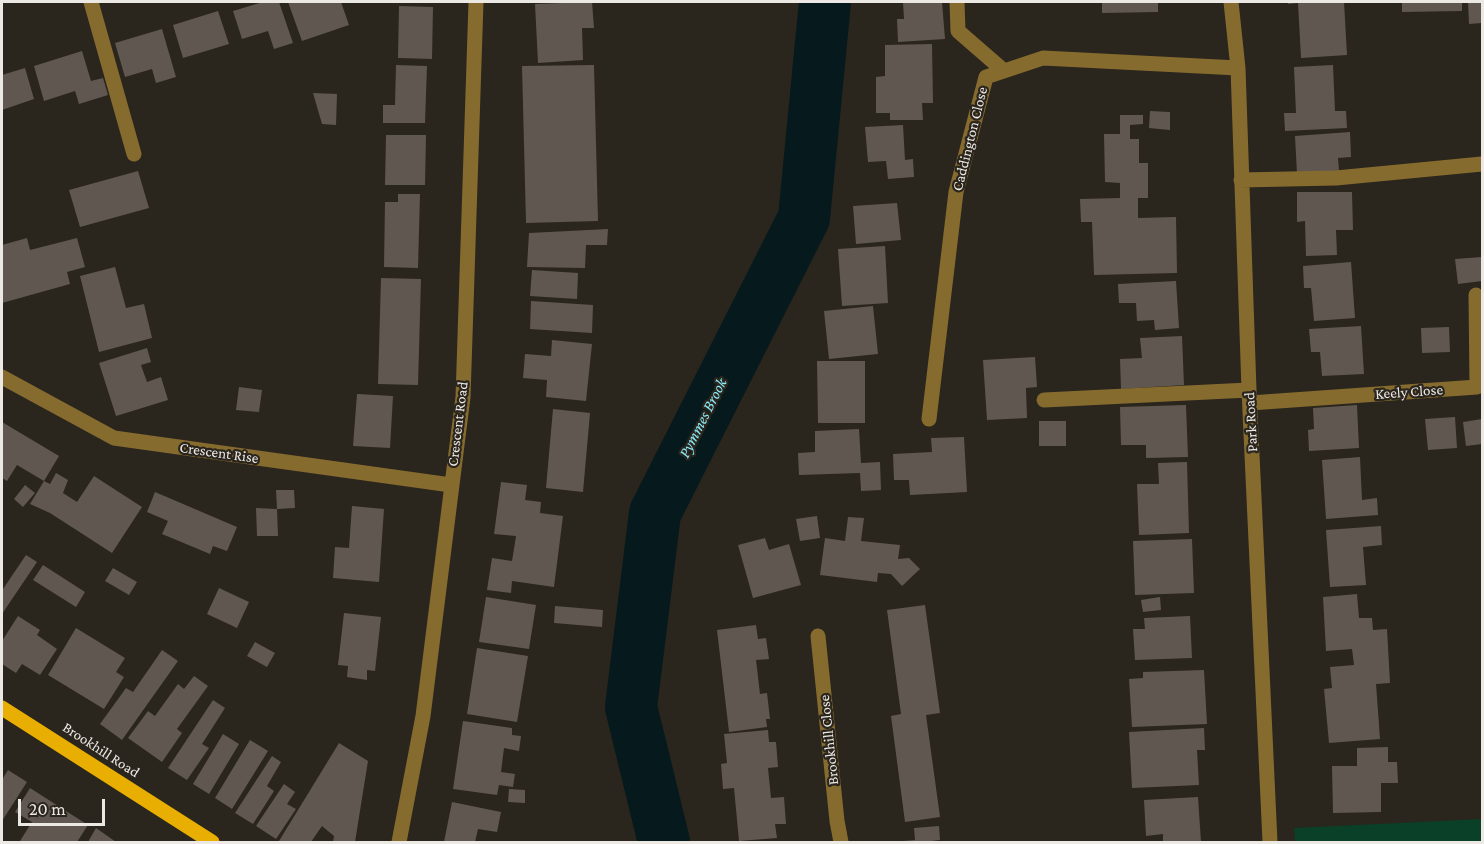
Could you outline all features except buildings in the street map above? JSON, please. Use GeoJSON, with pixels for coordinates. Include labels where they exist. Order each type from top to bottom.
{"type":"FeatureCollection","features":[{"type":"Feature","properties":{"kind":"main road","name":"Brookhill Road"},"geometry":{"type":"LineString","coordinates":[[2,708],[204,840]]}},
{"type":"Feature","properties":{"kind":"street"},"geometry":{"type":"LineString","coordinates":[[90,2],[134,154]]}},
{"type":"Feature","properties":{"kind":"street","name":"Crescent Road"},"geometry":{"type":"LineString","coordinates":[[399,843],[423,716],[464,397],[476,2]]}},
{"type":"Feature","properties":{"kind":"street"},"geometry":{"type":"LineString","coordinates":[[957,2],[958,31],[1004,71]]}},
{"type":"Feature","properties":{"kind":"street","name":"Park Road"},"geometry":{"type":"LineString","coordinates":[[1231,2],[1238,68],[1270,843]]}},
{"type":"Feature","properties":{"kind":"street","name":"Caddington Close"},"geometry":{"type":"LineString","coordinates":[[929,419],[956,192],[986,77],[1043,58],[1238,68]]}},
{"type":"Feature","properties":{"kind":"street"},"geometry":{"type":"LineString","coordinates":[[1241,180],[1336,178],[1482,164]]}},
{"type":"Feature","properties":{"kind":"street","name":"Keely Close"},"geometry":{"type":"LineString","coordinates":[[1250,396],[1477,387],[1476,295]]}},
{"type":"Feature","properties":{"kind":"street","name":"Crescent Rise"},"geometry":{"type":"LineString","coordinates":[[2,377],[114,438],[451,485]]}},
{"type":"Feature","properties":{"kind":"street"},"geometry":{"type":"LineString","coordinates":[[1044,400],[1250,396]]}},
{"type":"Feature","properties":{"kind":"street","name":"Brookhill Close"},"geometry":{"type":"LineString","coordinates":[[818,636],[837,821],[842,843]]}},
{"type":"Feature","properties":{"kind":"green space"},"geometry":{"type":"Polygon","coordinates":[[[1482,819],[1482,842],[1295,842],[1294,828],[1482,819]]]}},
{"type":"Feature","properties":{"kind":"waterway","name":"Pymmes Brook"},"geometry":{"type":"LineString","coordinates":[[664,842],[631,707],[655,513],[804,218],[825,2]]}}]}
